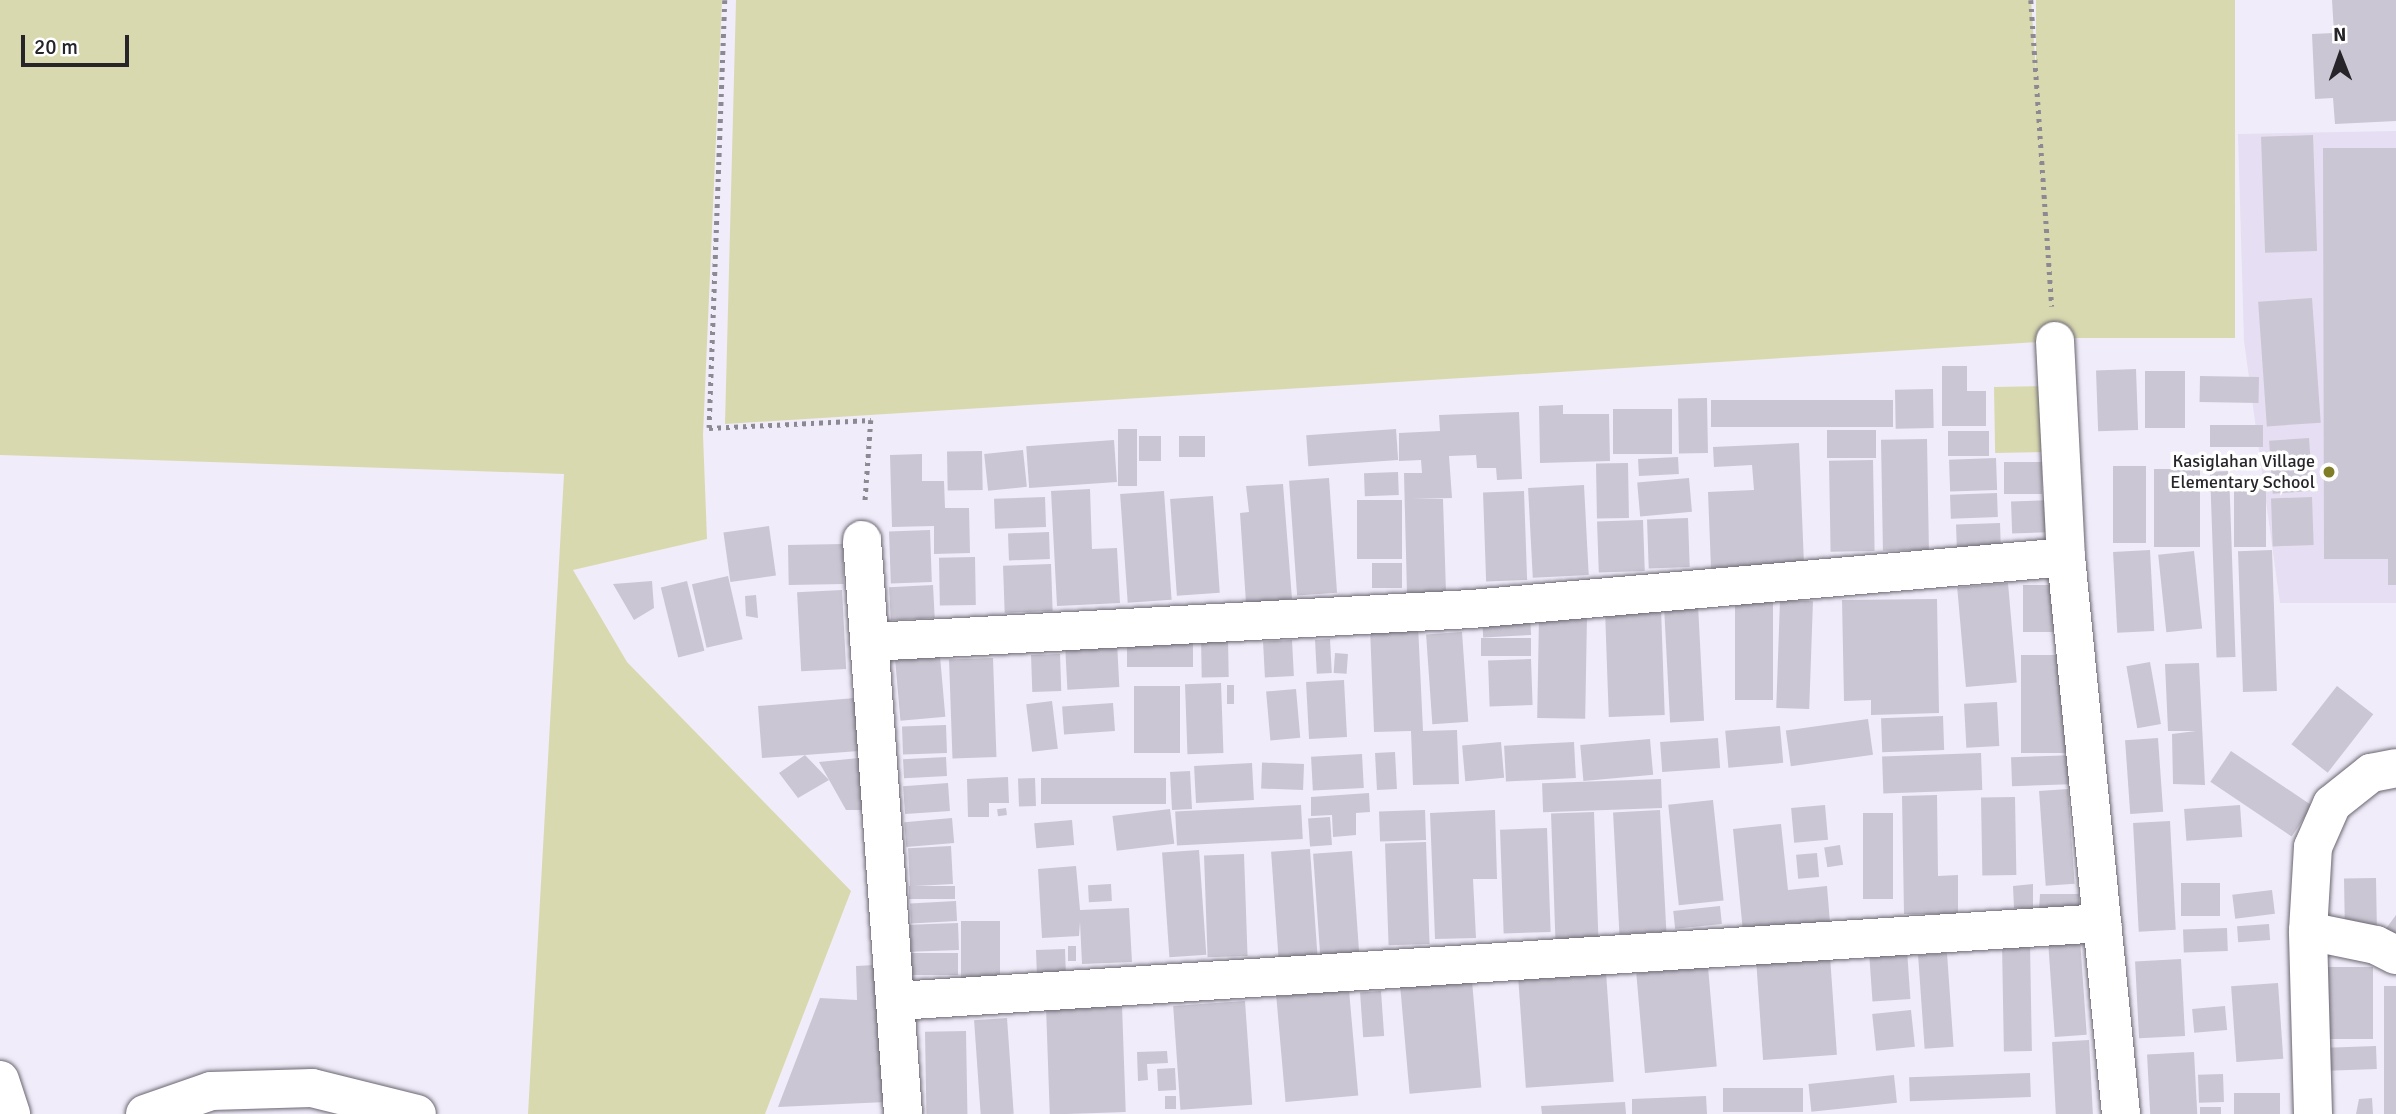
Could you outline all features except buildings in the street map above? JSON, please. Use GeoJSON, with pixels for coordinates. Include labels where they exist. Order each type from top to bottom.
{"type":"FeatureCollection","features":[{"type":"Feature","properties":{"kind":"street"},"geometry":{"type":"LineString","coordinates":[[2055,341],[2066,557],[2122,1114]]}},
{"type":"Feature","properties":{"kind":"street"},"geometry":{"type":"LineString","coordinates":[[862,540],[903,1114]]}},
{"type":"Feature","properties":{"kind":"street"},"geometry":{"type":"LineString","coordinates":[[871,642],[1471,609],[2066,557]]}},
{"type":"Feature","properties":{"kind":"street"},"geometry":{"type":"LineString","coordinates":[[2313,1114],[2308,931],[2313,847],[2332,804],[2371,773],[2396,768]]}},
{"type":"Feature","properties":{"kind":"street"},"geometry":{"type":"LineString","coordinates":[[897,1001],[2102,923]]}},
{"type":"Feature","properties":{"kind":"street"},"geometry":{"type":"LineString","coordinates":[[2308,931],[2376,945],[2396,955]]}},
{"type":"Feature","properties":{"kind":"street"},"geometry":{"type":"LineString","coordinates":[[0,1080],[11,1114]]}},
{"type":"Feature","properties":{"kind":"street"},"geometry":{"type":"LineString","coordinates":[[145,1114],[211,1091],[312,1088],[417,1114]]}},
{"type":"Feature","properties":{"kind":"path"},"geometry":{"type":"LineString","coordinates":[[725,0],[709,428],[871,420],[862,540]]}},
{"type":"Feature","properties":{"kind":"path"},"geometry":{"type":"LineString","coordinates":[[2031,0],[2055,341]]}},
{"type":"Feature","properties":{"kind":"shaded area","name":"Kasiglahan Village Elementary School"},"geometry":{"type":"Polygon","coordinates":[[[2396,131],[2396,603],[2280,603],[2244,341],[2238,134],[2396,131]]]}},
{"type":"Feature","properties":{"kind":"green space"},"geometry":{"type":"Polygon","coordinates":[[[0,0],[722,0],[703,435],[707,539],[573,570],[627,662],[851,891],[765,1114],[528,1114],[564,474],[0,455],[0,0]]]}},
{"type":"Feature","properties":{"kind":"green space"},"geometry":{"type":"Polygon","coordinates":[[[736,0],[2031,0],[2055,341],[725,424],[736,0]]]}},
{"type":"Feature","properties":{"kind":"green space"},"geometry":{"type":"Polygon","coordinates":[[[2036,0],[2235,0],[2235,338],[2036,338],[2036,0]]]}},
{"type":"Feature","properties":{"kind":"green space"},"geometry":{"type":"Polygon","coordinates":[[[2047,386],[2048,452],[1995,453],[1994,387],[2047,386]]]}},
{"type":"Feature","properties":{"kind":"place","name":"Kasiglahan Village Elementary School"},"geometry":{"type":"Point","coordinates":[2329,472]}}]}
